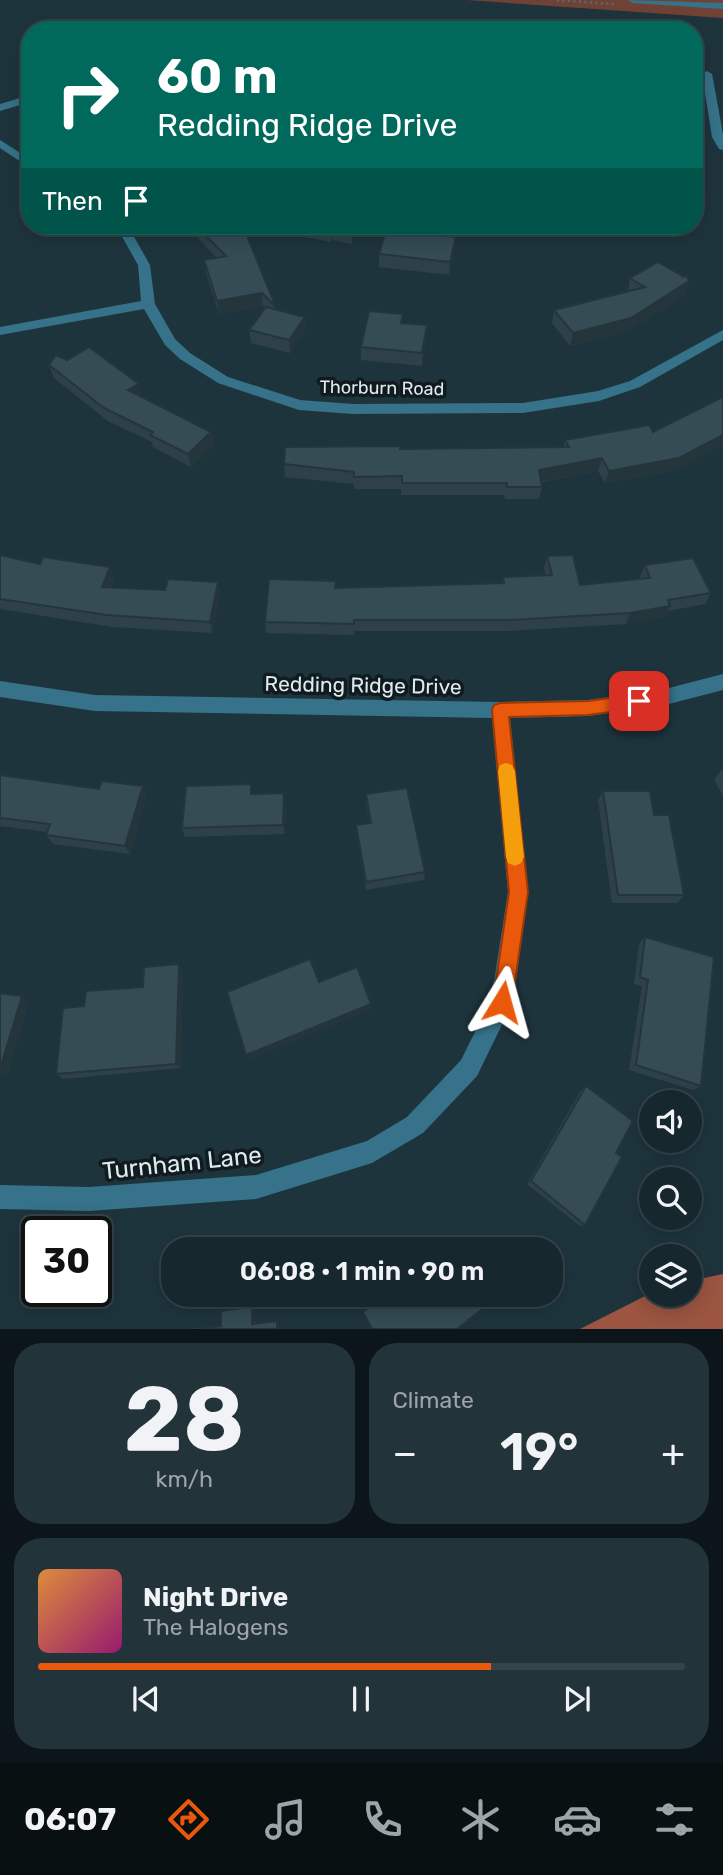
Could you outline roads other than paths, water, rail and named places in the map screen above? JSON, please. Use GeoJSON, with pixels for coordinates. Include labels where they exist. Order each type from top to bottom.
{"type":"FeatureCollection","features":[{"type":"Feature","properties":{"kind":"street"},"geometry":{"type":"LineString","coordinates":[[633,0],[723,6]]}},
{"type":"Feature","properties":{"kind":"street"},"geometry":{"type":"LineString","coordinates":[[703,73],[723,75]]}},
{"type":"Feature","properties":{"kind":"street"},"geometry":{"type":"LineString","coordinates":[[703,81],[723,147]]}},
{"type":"Feature","properties":{"kind":"street"},"geometry":{"type":"LineString","coordinates":[[0,108],[21,101]]}},
{"type":"Feature","properties":{"kind":"street"},"geometry":{"type":"LineString","coordinates":[[0,143],[21,158]]}},
{"type":"Feature","properties":{"kind":"street","name":"Thorburn Road"},"geometry":{"type":"LineString","coordinates":[[127,235],[144,265],[148,304],[170,342],[185,356],[223,380],[299,405],[354,409],[523,408],[600,396],[635,384],[723,334]]}},
{"type":"Feature","properties":{"kind":"street"},"geometry":{"type":"LineString","coordinates":[[0,331],[148,304]]}},
{"type":"Feature","properties":{"kind":"street","name":"Redding Ridge Drive"},"geometry":{"type":"LineString","coordinates":[[0,689],[94,703],[500,710],[588,708],[665,697],[723,682]]}},
{"type":"Feature","properties":{"kind":"street","name":"Turnham Lane"},"geometry":{"type":"LineString","coordinates":[[0,1197],[89,1199],[256,1186],[372,1151],[415,1125],[469,1068],[502,1002],[519,892],[500,710]]}}]}
